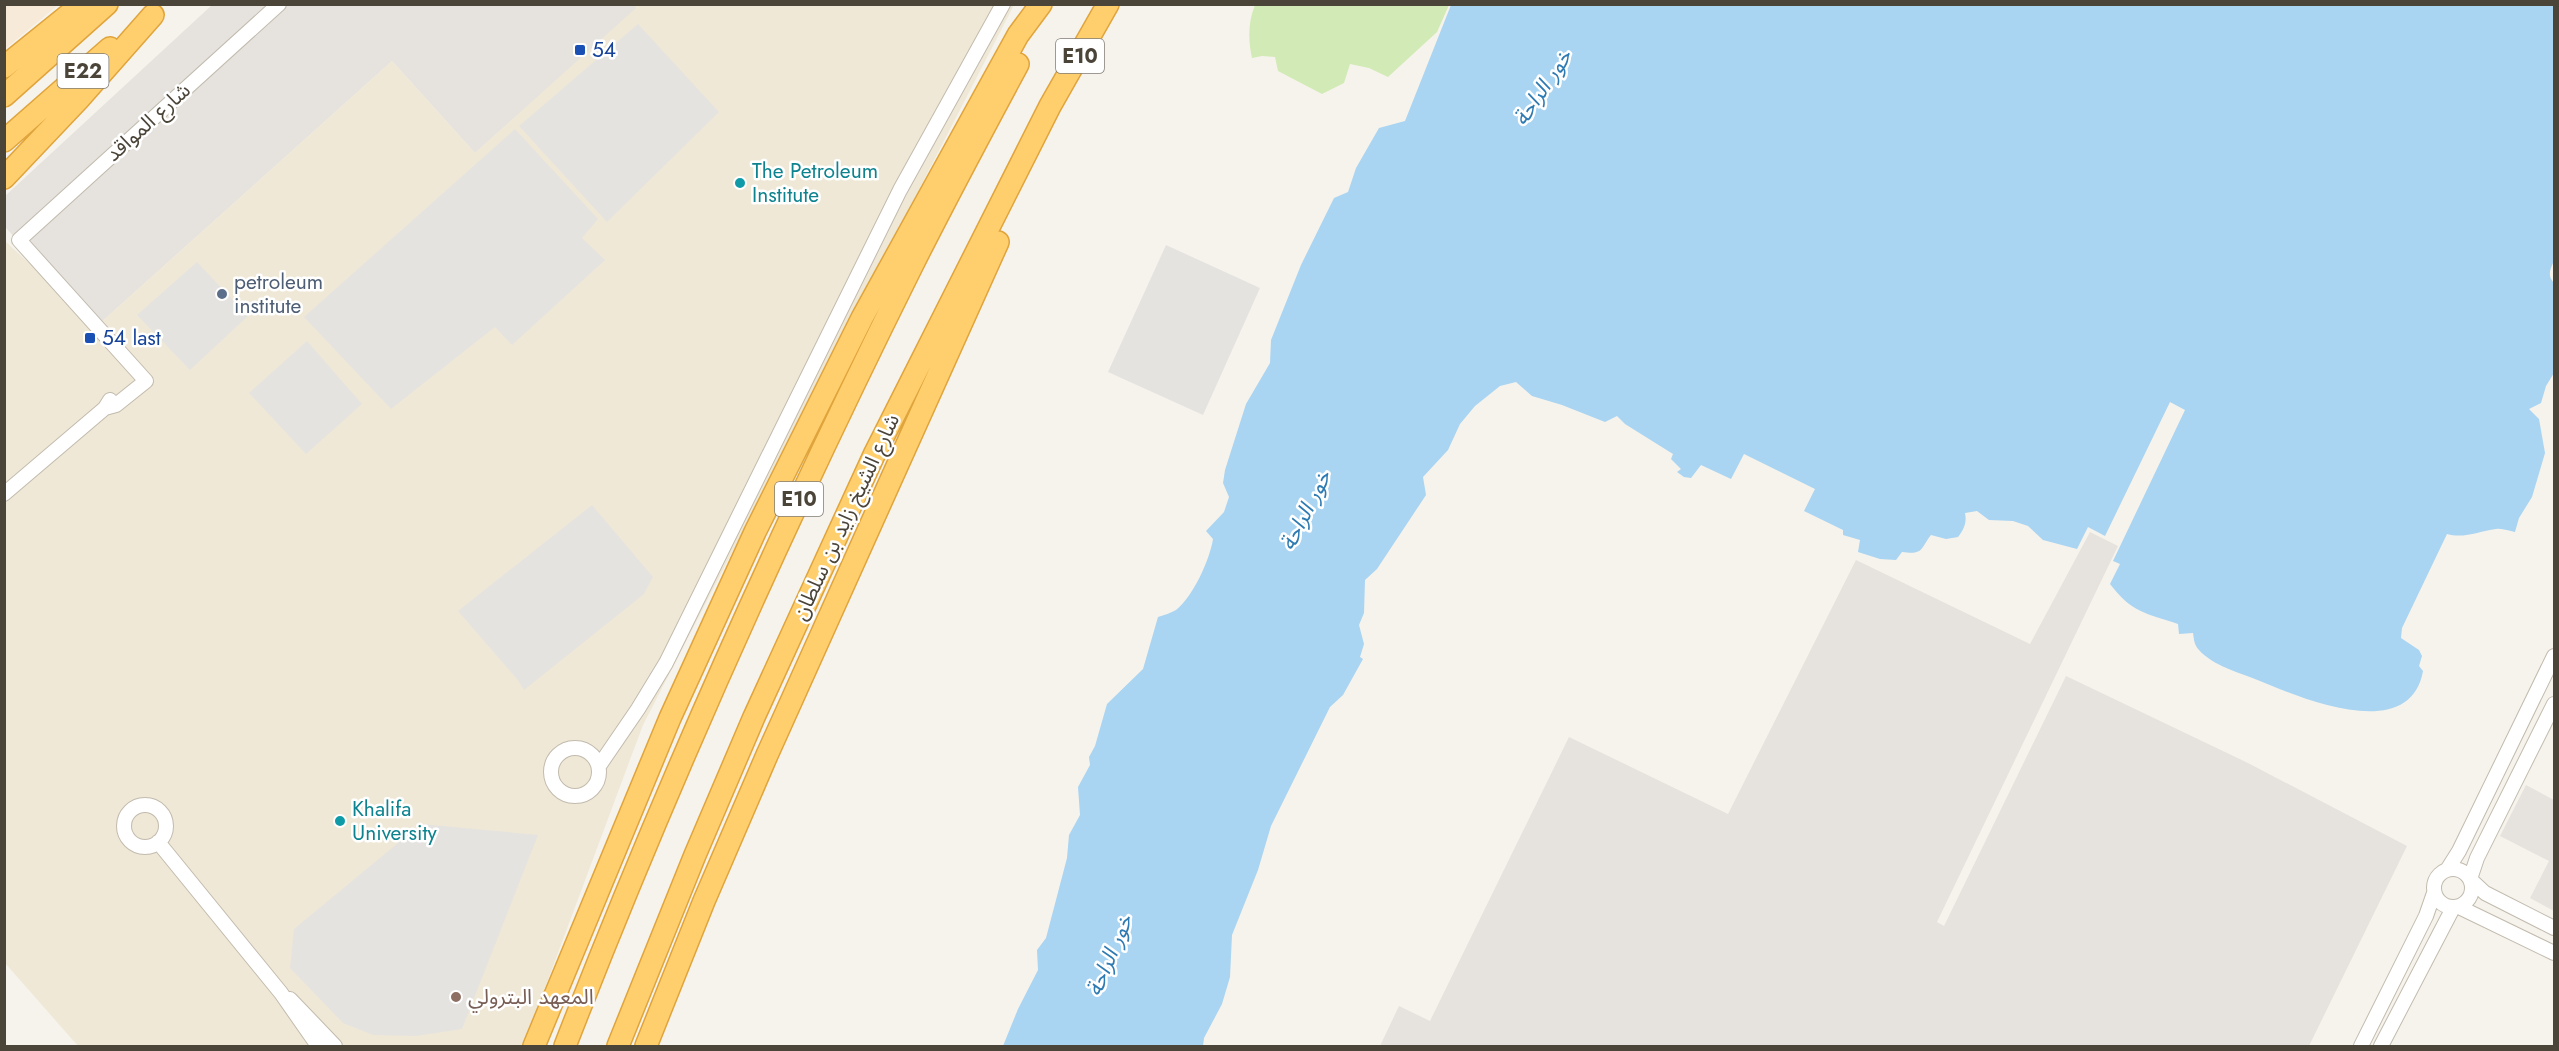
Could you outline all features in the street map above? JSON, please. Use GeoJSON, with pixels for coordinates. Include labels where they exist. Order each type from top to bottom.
{"type":"FeatureCollection","features":[{"type":"Feature","properties":{"kind":"highway"},"geometry":{"type":"LineString","coordinates":[[4,67],[82,4]]}},
{"type":"Feature","properties":{"kind":"highway","name":"E22"},"geometry":{"type":"LineString","coordinates":[[4,96],[107,4]]}},
{"type":"Feature","properties":{"kind":"highway"},"geometry":{"type":"LineString","coordinates":[[534,1047],[666,728],[754,532],[861,318],[1018,35],[1041,4]]}},
{"type":"Feature","properties":{"kind":"highway","name":"E10"},"geometry":{"type":"LineString","coordinates":[[565,1047],[605,945],[778,543],[912,265],[1050,4]]}},
{"type":"Feature","properties":{"kind":"highway","name":"شارع الشيخ زايد بن سلطان"},"geometry":{"type":"LineString","coordinates":[[618,1047],[650,963],[753,717],[874,455],[1050,106],[1108,4]]}},
{"type":"Feature","properties":{"kind":"highway"},"geometry":{"type":"LineString","coordinates":[[4,178],[158,10]]}},
{"type":"Feature","properties":{"kind":"highway","name":"E22"},"geometry":{"type":"LineString","coordinates":[[4,141],[91,64],[158,10]]}},
{"type":"Feature","properties":{"kind":"highway"},"geometry":{"type":"LineString","coordinates":[[646,1047],[767,754],[1087,44]]}},
{"type":"Feature","properties":{"kind":"street","name":"شارع المواقد"},"geometry":{"type":"LineString","coordinates":[[4,494],[105,408],[116,405],[144,378],[19,240],[279,4]]}},
{"type":"Feature","properties":{"kind":"street"},"geometry":{"type":"LineString","coordinates":[[599,766],[666,663],[900,190],[1003,4]]}},
{"type":"Feature","properties":{"kind":"street"},"geometry":{"type":"LineString","coordinates":[[2361,1047],[2426,916],[2436,880],[2447,870],[2459,851],[2554,656]]}},
{"type":"Feature","properties":{"kind":"street"},"geometry":{"type":"LineString","coordinates":[[2381,1047],[2456,907],[2470,898],[2472,891],[2470,879],[2477,858],[2554,704]]}},
{"type":"Feature","properties":{"kind":"street"},"geometry":{"type":"LineString","coordinates":[[589,752],[604,745],[627,725]]}},
{"type":"Feature","properties":{"kind":"street"},"geometry":{"type":"LineString","coordinates":[[573,748],[589,752],[599,766],[598,779],[586,794],[568,795],[555,785],[552,768],[558,755],[573,748]]}},
{"type":"Feature","properties":{"kind":"street"},"geometry":{"type":"LineString","coordinates":[[158,842],[281,993],[318,1047]]}},
{"type":"Feature","properties":{"kind":"street"},"geometry":{"type":"LineString","coordinates":[[2447,870],[2460,870],[2485,893],[2554,928]]}},
{"type":"Feature","properties":{"kind":"street"},"geometry":{"type":"LineString","coordinates":[[2434,893],[2440,903],[2456,907],[2554,953]]}},
{"type":"Feature","properties":{"kind":"street"},"geometry":{"type":"LineString","coordinates":[[281,993],[304,1011],[335,1047]]}},
{"type":"Feature","properties":{"kind":"street"},"geometry":{"type":"LineString","coordinates":[[653,1047],[654,1032],[661,1006]]}},
{"type":"Feature","properties":{"kind":"shaded area"},"geometry":{"type":"Polygon","coordinates":[[[5,4],[58,4],[58,5],[5,49],[5,4]]]}},
{"type":"Feature","properties":{"kind":"shaded area"},"geometry":{"type":"Polygon","coordinates":[[[634,4],[637,8],[475,153],[392,61],[97,326],[5,227],[5,196],[212,5],[634,4]]]}},
{"type":"Feature","properties":{"kind":"shaded area"},"geometry":{"type":"Polygon","coordinates":[[[634,5],[1014,5],[643,725],[524,1044],[521,1046],[78,1046],[5,963],[4,240],[97,326],[392,61],[475,153],[636,8],[634,5]]]}},
{"type":"Feature","properties":{"kind":"shaded area"},"geometry":{"type":"Polygon","coordinates":[[[638,24],[719,112],[607,222],[519,126],[638,24]]]}},
{"type":"Feature","properties":{"kind":"shaded area"},"geometry":{"type":"Polygon","coordinates":[[[515,129],[598,219],[582,238],[605,260],[512,345],[495,327],[391,409],[304,317],[515,129]]]}},
{"type":"Feature","properties":{"kind":"shaded area"},"geometry":{"type":"Polygon","coordinates":[[[1166,245],[1260,288],[1203,415],[1108,372],[1166,245]]]}},
{"type":"Feature","properties":{"kind":"shaded area"},"geometry":{"type":"Polygon","coordinates":[[[197,262],[248,316],[190,370],[137,315],[197,262]]]}},
{"type":"Feature","properties":{"kind":"shaded area"},"geometry":{"type":"Polygon","coordinates":[[[307,341],[362,404],[306,454],[249,393],[307,341]]]}},
{"type":"Feature","properties":{"kind":"shaded area"},"geometry":{"type":"Polygon","coordinates":[[[592,505],[653,577],[644,594],[524,690],[458,611],[592,505]]]}},
{"type":"Feature","properties":{"kind":"shaded area"},"geometry":{"type":"Polygon","coordinates":[[[2090,532],[2118,546],[1937,922],[1944,926],[2066,676],[2248,763],[2407,846],[2309,1046],[1380,1046],[1399,1006],[1430,1021],[1569,737],[1728,814],[1856,560],[2030,644],[2090,532]]]}},
{"type":"Feature","properties":{"kind":"shaded area"},"geometry":{"type":"Polygon","coordinates":[[[2526,785],[2554,800],[2554,911],[2530,898],[2549,861],[2500,836],[2526,785]]]}},
{"type":"Feature","properties":{"kind":"shaded area"},"geometry":{"type":"Polygon","coordinates":[[[421,824],[538,835],[462,1029],[416,1036],[373,1035],[343,1023],[290,968],[294,929],[421,824]]]}},
{"type":"Feature","properties":{"kind":"green space"},"geometry":{"type":"Polygon","coordinates":[[[1255,4],[1449,5],[1437,32],[1388,77],[1369,68],[1350,64],[1344,83],[1322,94],[1278,71],[1275,57],[1252,58],[1249,31],[1255,4]]]}},
{"type":"Feature","properties":{"kind":"water","name":"خور الراحة"},"geometry":{"type":"Polygon","coordinates":[[[1451,5],[2554,5],[2554,261],[2550,275],[2554,283],[2554,373],[2546,386],[2541,403],[2529,409],[2539,419],[2545,453],[2532,497],[2519,518],[2515,532],[2498,529],[2465,535],[2447,534],[2402,628],[2401,638],[2419,650],[2422,656],[2419,666],[2423,671],[2414,693],[2398,706],[2377,711],[2353,710],[2302,697],[2219,665],[2197,648],[2193,633],[2179,634],[2178,624],[2140,611],[2125,601],[2110,584],[2120,564],[2113,561],[2185,410],[2170,402],[2105,536],[2088,527],[2077,549],[2043,540],[2028,526],[2013,521],[1989,520],[1977,511],[1965,513],[1966,520],[1958,537],[1946,539],[1931,535],[1921,550],[1914,553],[1902,552],[1896,560],[1880,559],[1858,552],[1860,540],[1843,535],[1843,530],[1804,511],[1815,489],[1744,454],[1731,479],[1701,465],[1691,478],[1684,477],[1677,472],[1681,469],[1671,459],[1673,454],[1625,424],[1617,416],[1605,422],[1532,396],[1516,382],[1500,386],[1475,406],[1460,424],[1448,450],[1423,477],[1426,495],[1377,569],[1365,580],[1364,613],[1359,625],[1364,644],[1360,657],[1363,659],[1343,695],[1330,707],[1271,826],[1258,870],[1232,935],[1230,977],[1222,1004],[1204,1038],[1203,1046],[1003,1046],[1018,1009],[1038,970],[1037,950],[1046,938],[1067,858],[1069,835],[1080,815],[1078,787],[1090,765],[1089,757],[1095,746],[1107,704],[1143,669],[1158,617],[1174,611],[1182,604],[1200,577],[1213,539],[1206,531],[1224,512],[1229,497],[1223,483],[1225,470],[1246,404],[1270,363],[1271,340],[1301,265],[1334,198],[1348,192],[1356,168],[1379,128],[1405,121],[1451,5]]]}},
{"type":"Feature","properties":{"kind":"place","name":"54"},"geometry":{"type":"Point","coordinates":[580,50]}},
{"type":"Feature","properties":{"kind":"place","name":"The Petroleum Institute"},"geometry":{"type":"Point","coordinates":[740,183]}},
{"type":"Feature","properties":{"kind":"place","name":"petroleum institute"},"geometry":{"type":"Point","coordinates":[222,294]}},
{"type":"Feature","properties":{"kind":"place","name":"54 last"},"geometry":{"type":"Point","coordinates":[90,338]}},
{"type":"Feature","properties":{"kind":"place","name":"Khalifa University"},"geometry":{"type":"Point","coordinates":[340,821]}},
{"type":"Feature","properties":{"kind":"place","name":"المعهد البترولي"},"geometry":{"type":"Point","coordinates":[456,997]}}]}
